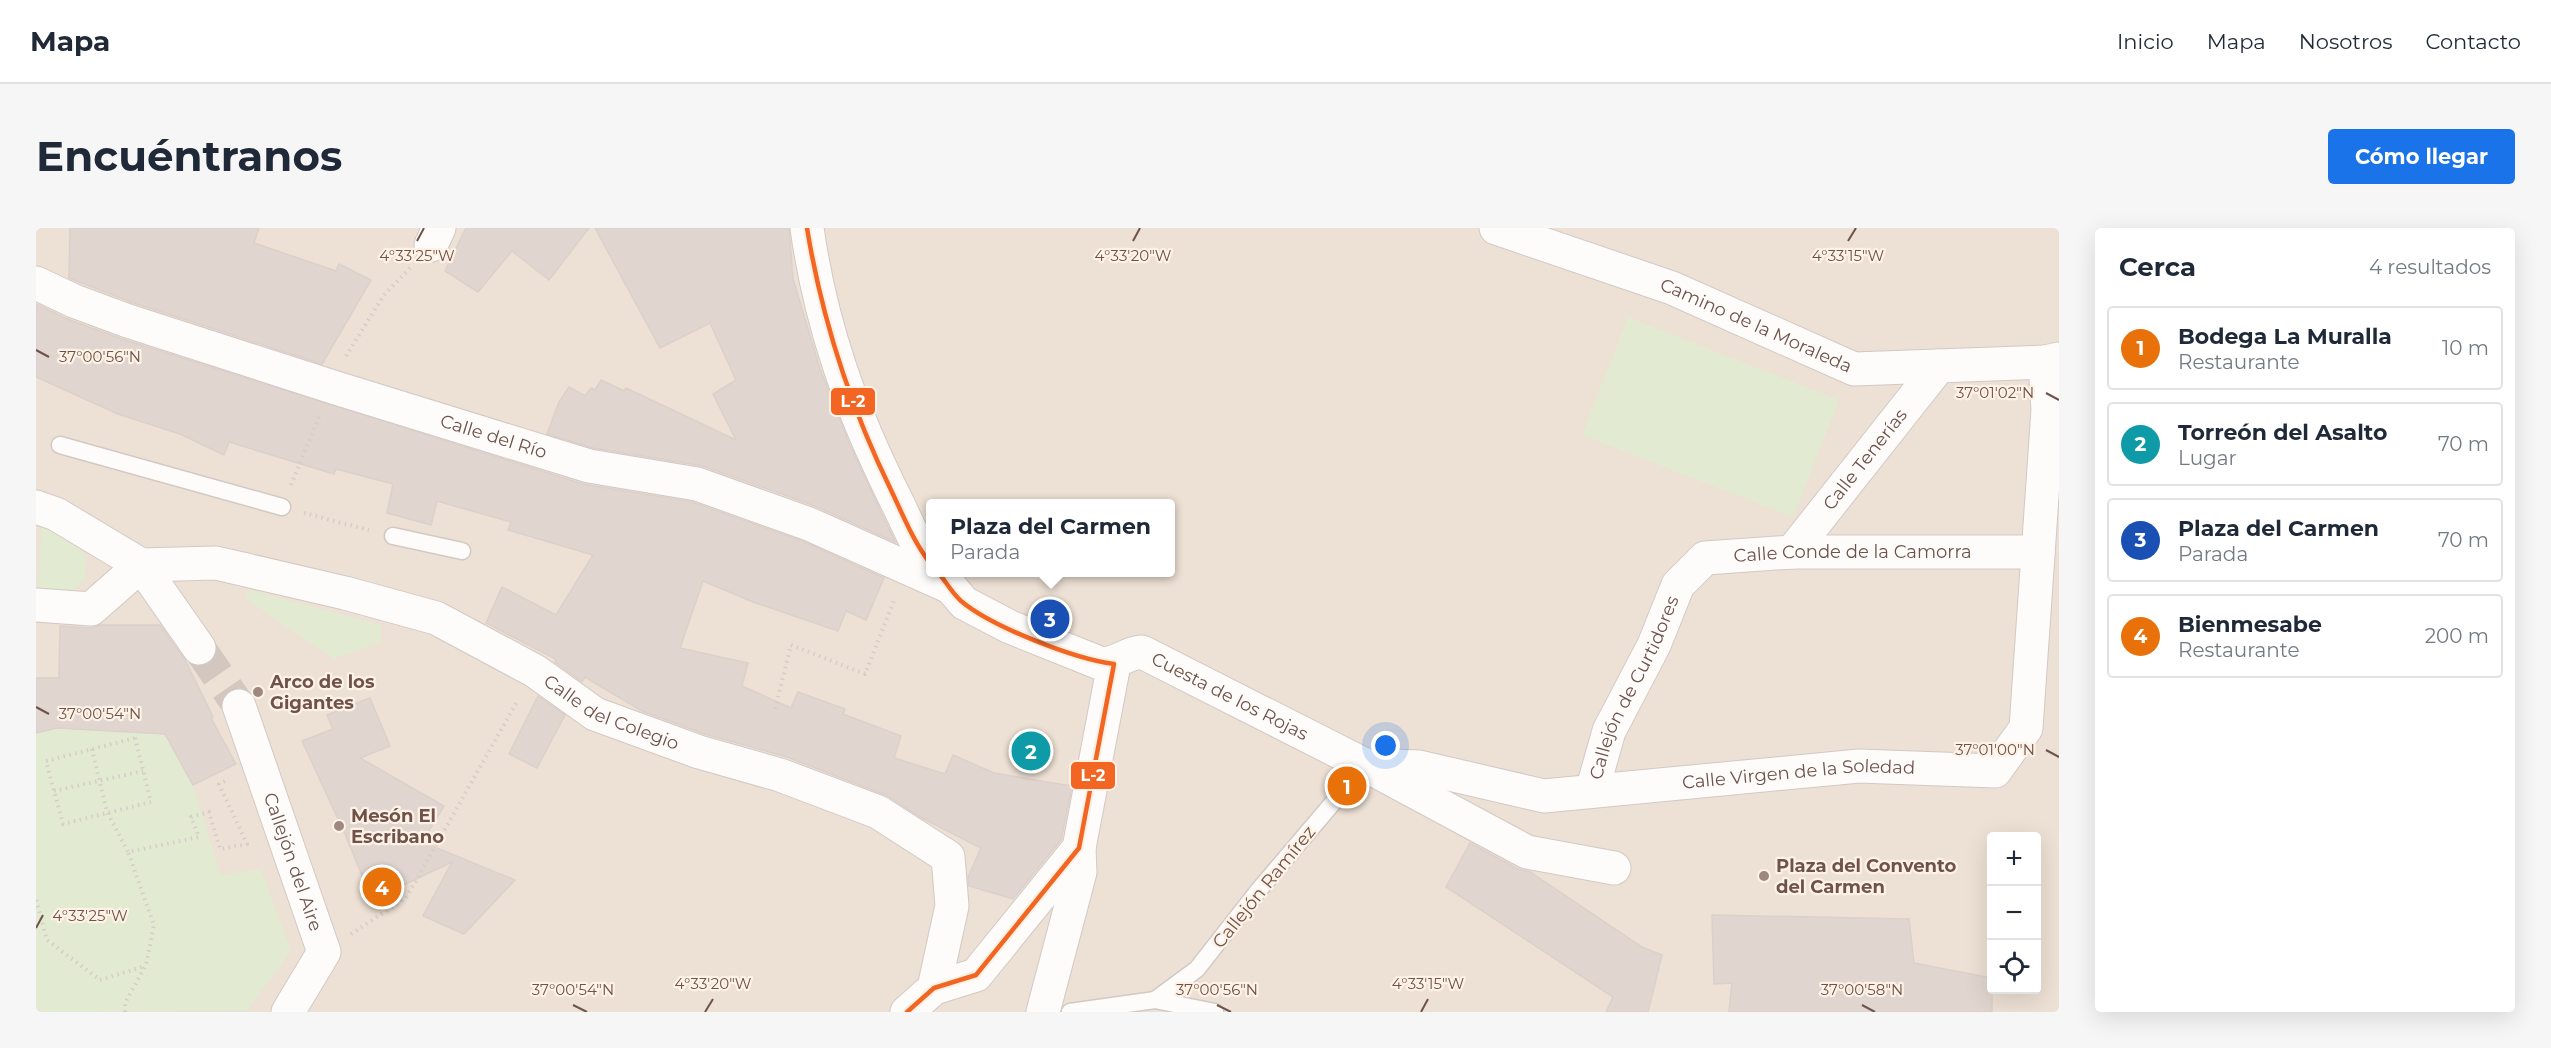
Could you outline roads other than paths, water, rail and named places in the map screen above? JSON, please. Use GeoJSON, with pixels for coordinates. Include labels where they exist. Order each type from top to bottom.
{"type":"FeatureCollection","features":[{"type":"Feature","properties":{"kind":"street"},"geometry":{"type":"LineString","coordinates":[[807,228],[814,278],[837,366],[871,451],[926,550]]}},
{"type":"Feature","properties":{"kind":"street","name":"Camino de la Moraleda"},"geometry":{"type":"LineString","coordinates":[[1496,228],[1672,288],[1854,369],[2052,361]]}},
{"type":"Feature","properties":{"kind":"street","name":"Calle del Río"},"geometry":{"type":"LineString","coordinates":[[36,283],[74,301],[128,321],[578,462],[697,484],[926,569]]}},
{"type":"Feature","properties":{"kind":"street","name":"Calle Virgen de la Soledad"},"geometry":{"type":"LineString","coordinates":[[1365,765],[1419,767],[1544,796],[1859,766],[1995,771],[2026,728],[2052,361]]}},
{"type":"Feature","properties":{"kind":"street","name":"Calle Tenerías"},"geometry":{"type":"LineString","coordinates":[[1792,552],[1939,366]]}},
{"type":"Feature","properties":{"kind":"street"},"geometry":{"type":"LineString","coordinates":[[36,507],[56,514],[141,565],[199,648]]}},
{"type":"Feature","properties":{"kind":"street","name":"Calle Conde de la Camorra"},"geometry":{"type":"LineString","coordinates":[[1678,585],[1705,558],[1792,552],[2038,552]]}},
{"type":"Feature","properties":{"kind":"street","name":"Calle del Colegio"},"geometry":{"type":"LineString","coordinates":[[141,565],[216,563],[345,593],[436,618],[535,671],[595,714],[699,752],[780,775],[878,812],[948,857],[952,906],[934,988]]}},
{"type":"Feature","properties":{"kind":"street"},"geometry":{"type":"LineString","coordinates":[[36,605],[91,609],[141,565]]}},
{"type":"Feature","properties":{"kind":"street"},"geometry":{"type":"LineString","coordinates":[[942,577],[964,603],[1010,627],[1089,660],[1102,664],[1114,664],[1079,848],[1080,872],[1042,1012]]}},
{"type":"Feature","properties":{"kind":"street","name":"Callejón de Curtidores"},"geometry":{"type":"LineString","coordinates":[[1592,791],[1609,731],[1654,645],[1678,585]]}},
{"type":"Feature","properties":{"kind":"street","name":"Cuesta de los Rojas"},"geometry":{"type":"LineString","coordinates":[[1114,664],[1125,655],[1142,652],[1365,765]]}},
{"type":"Feature","properties":{"kind":"street","name":"Callejón del Aire"},"geometry":{"type":"LineString","coordinates":[[239,706],[324,952],[288,1012]]}},
{"type":"Feature","properties":{"kind":"street"},"geometry":{"type":"LineString","coordinates":[[1365,765],[1527,852],[1614,868]]}},
{"type":"Feature","properties":{"kind":"street"},"geometry":{"type":"LineString","coordinates":[[907,1012],[934,988],[976,975],[1079,848]]}},
{"type":"Feature","properties":{"kind":"lane"},"geometry":{"type":"LineString","coordinates":[[60,445],[282,507]]}},
{"type":"Feature","properties":{"kind":"lane"},"geometry":{"type":"LineString","coordinates":[[393,536],[462,551]]}},
{"type":"Feature","properties":{"kind":"lane","name":"Callejón Ramírez"},"geometry":{"type":"LineString","coordinates":[[1155,1000],[1197,969],[1258,891],[1365,765]]}},
{"type":"Feature","properties":{"kind":"lane"},"geometry":{"type":"LineString","coordinates":[[1070,1012],[1155,1000],[1215,1012]]}},
{"type":"Feature","properties":{"kind":"tunnel"},"geometry":{"type":"LineString","coordinates":[[199,648],[239,706]]}},
{"type":"Feature","properties":{"kind":"place","name":"Plaza del Carmen"},"geometry":{"type":"Point","coordinates":[1050,619]}},
{"type":"Feature","properties":{"kind":"place","name":"Arco de los Gigantes"},"geometry":{"type":"Point","coordinates":[258,692]}},
{"type":"Feature","properties":{"kind":"place","name":"Torreón del Asalto"},"geometry":{"type":"Point","coordinates":[1031,751]}},
{"type":"Feature","properties":{"kind":"place","name":"Bodega La Muralla"},"geometry":{"type":"Point","coordinates":[1347,786]}},
{"type":"Feature","properties":{"kind":"place","name":"Mesón El Escribano"},"geometry":{"type":"Point","coordinates":[339,826]}},
{"type":"Feature","properties":{"kind":"place","name":"Plaza del Convento del Carmen"},"geometry":{"type":"Point","coordinates":[1764,876]}},
{"type":"Feature","properties":{"kind":"place","name":"Bienmesabe"},"geometry":{"type":"Point","coordinates":[382,887]}}]}
